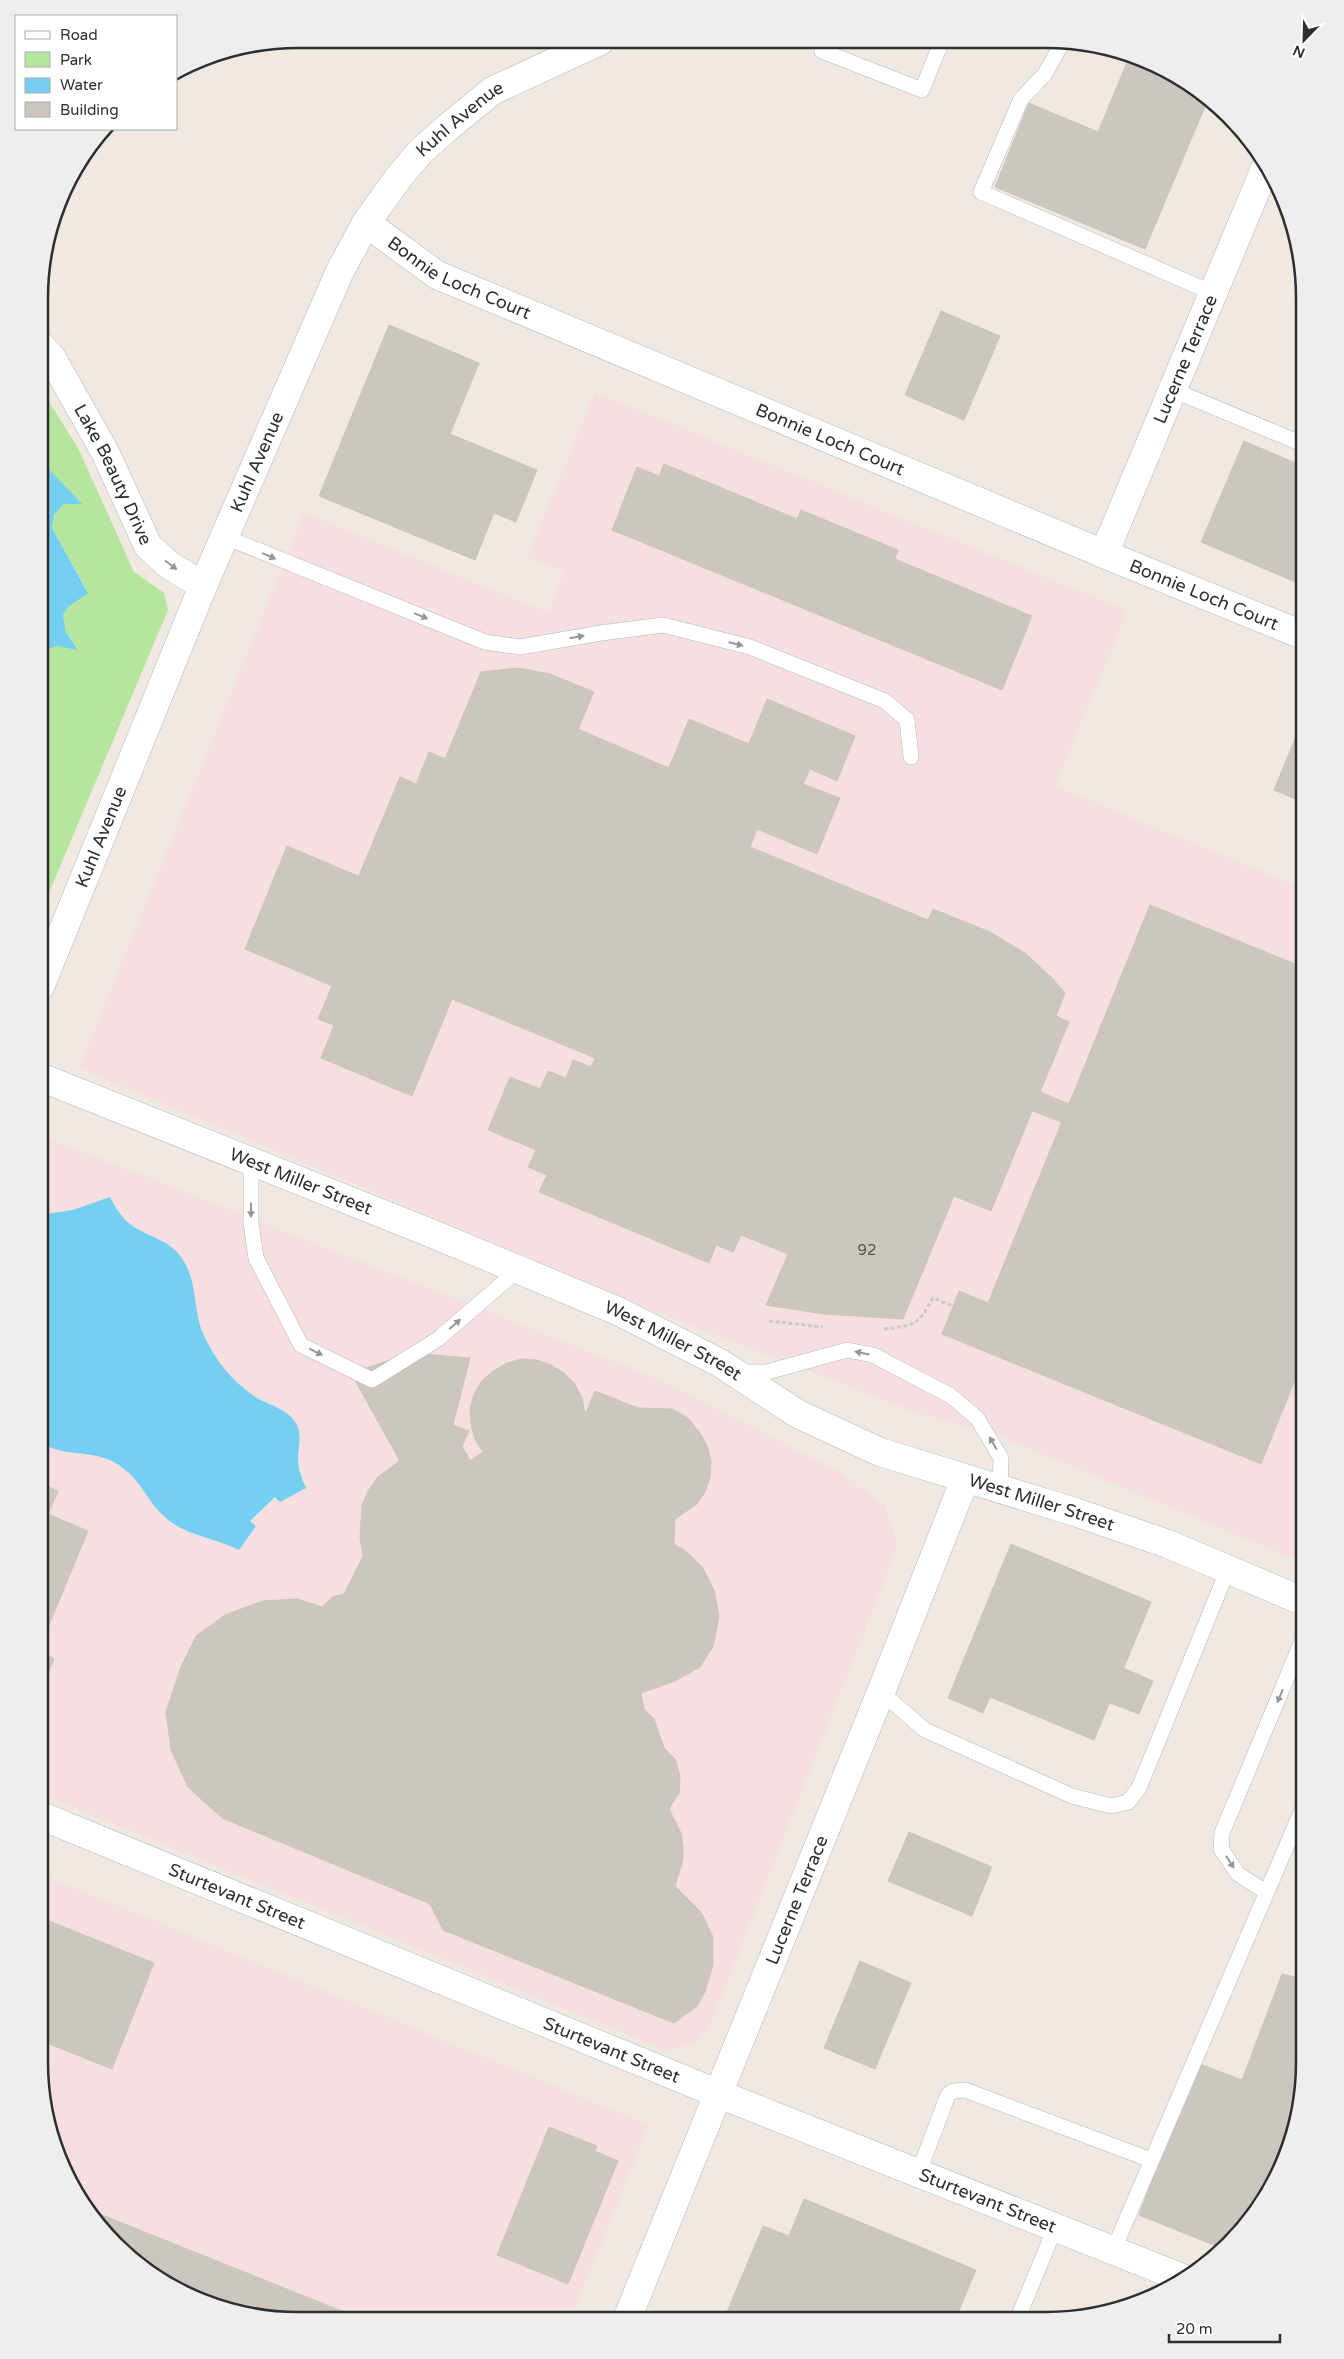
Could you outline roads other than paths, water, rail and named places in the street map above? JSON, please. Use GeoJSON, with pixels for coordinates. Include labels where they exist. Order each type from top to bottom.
{"type":"FeatureCollection","features":[{"type":"Feature","properties":{"kind":"street","name":"Kuhl Avenue"},"geometry":{"type":"LineString","coordinates":[[48,967],[203,586],[340,271],[366,223],[420,152],[492,91],[585,48]]}},
{"type":"Feature","properties":{"kind":"street","name":"Lucerne Terrace"},"geometry":{"type":"LineString","coordinates":[[1104,554],[1263,173]]}},
{"type":"Feature","properties":{"kind":"street","name":"Bonnie Loch Court"},"geometry":{"type":"LineString","coordinates":[[366,223],[437,274],[1104,554],[1296,632]]}},
{"type":"Feature","properties":{"kind":"street","name":"Lake Beauty Drive"},"geometry":{"type":"LineString","coordinates":[[48,354],[98,438],[148,546],[170,565],[203,586]]}},
{"type":"Feature","properties":{"kind":"street","name":"West Miller Street"},"geometry":{"type":"LineString","coordinates":[[48,1080],[519,1269],[620,1312],[732,1371],[798,1414],[880,1452],[1085,1515],[1168,1544],[1296,1598]]}},
{"type":"Feature","properties":{"kind":"street","name":"Lucerne Terrace"},"geometry":{"type":"LineString","coordinates":[[630,2312],[881,1692],[965,1479]]}},
{"type":"Feature","properties":{"kind":"street","name":"Sturtevant Street"},"geometry":{"type":"LineString","coordinates":[[48,1819],[719,2094],[1176,2275]]}},
{"type":"Feature","properties":{"kind":"lane"},"geometry":{"type":"LineString","coordinates":[[823,48],[822,51],[922,90],[939,48]]}},
{"type":"Feature","properties":{"kind":"lane"},"geometry":{"type":"LineString","coordinates":[[1060,48],[1045,74],[1021,99],[981,192],[1213,293]]}},
{"type":"Feature","properties":{"kind":"lane"},"geometry":{"type":"LineString","coordinates":[[1173,390],[1296,441]]}},
{"type":"Feature","properties":{"kind":"lane"},"geometry":{"type":"LineString","coordinates":[[225,537],[485,642],[520,647],[601,633],[663,625],[750,647],[884,701],[907,720],[911,757]]}},
{"type":"Feature","properties":{"kind":"lane"},"geometry":{"type":"LineString","coordinates":[[251,1161],[251,1223],[256,1258],[302,1345],[372,1380],[438,1339],[519,1269]]}},
{"type":"Feature","properties":{"kind":"lane"},"geometry":{"type":"LineString","coordinates":[[732,1371],[767,1372],[847,1350],[873,1355],[951,1396],[977,1418],[1001,1458],[1000,1489]]}},
{"type":"Feature","properties":{"kind":"lane"},"geometry":{"type":"LineString","coordinates":[[881,1692],[925,1730],[1064,1792],[1110,1806],[1128,1802],[1139,1788],[1228,1569]]}},
{"type":"Feature","properties":{"kind":"lane"},"geometry":{"type":"LineString","coordinates":[[1266,1892],[1238,1874],[1221,1848],[1222,1833],[1296,1656]]}},
{"type":"Feature","properties":{"kind":"lane"},"geometry":{"type":"LineString","coordinates":[[1113,2251],[1296,1824]]}},
{"type":"Feature","properties":{"kind":"lane"},"geometry":{"type":"LineString","coordinates":[[918,2174],[948,2095],[953,2090],[964,2090],[1152,2160]]}},
{"type":"Feature","properties":{"kind":"lane"},"geometry":{"type":"LineString","coordinates":[[1020,2312],[1055,2228]]}},
{"type":"Feature","properties":{"kind":"water"},"geometry":{"type":"Polygon","coordinates":[[[48,468],[82,504],[64,504],[54,515],[52,528],[88,593],[68,607],[63,615],[66,632],[78,650],[57,646],[48,649],[48,468]]]}},
{"type":"Feature","properties":{"kind":"water"},"geometry":{"type":"Polygon","coordinates":[[[110,1197],[118,1212],[135,1228],[176,1251],[189,1271],[200,1326],[219,1362],[246,1390],[289,1415],[297,1425],[300,1438],[299,1466],[306,1488],[280,1502],[275,1497],[250,1521],[256,1526],[239,1550],[192,1533],[174,1524],[159,1511],[130,1474],[112,1461],[94,1455],[57,1450],[48,1446],[48,1214],[73,1210],[110,1197]]]}}]}
